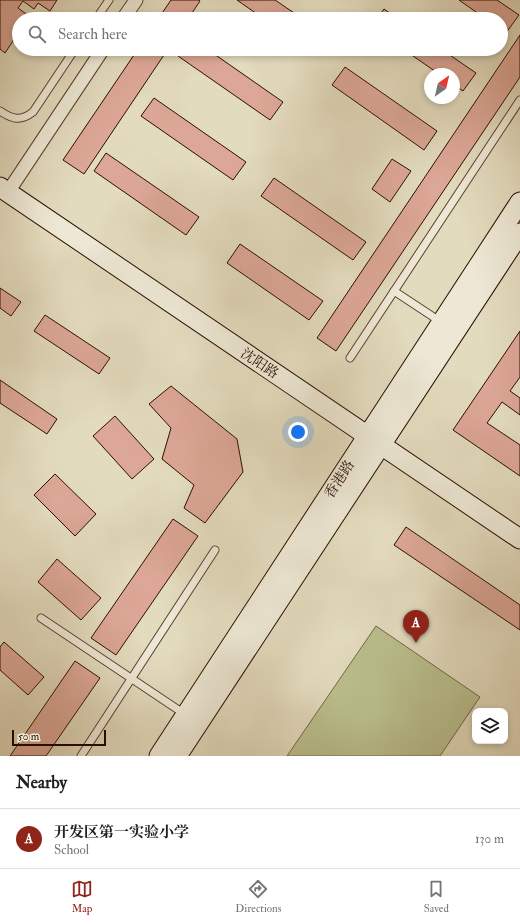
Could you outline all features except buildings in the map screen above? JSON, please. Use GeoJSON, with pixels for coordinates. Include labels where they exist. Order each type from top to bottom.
{"type":"FeatureCollection","features":[{"type":"Feature","properties":{"kind":"main road","name":"沈阳路"},"geometry":{"type":"LineString","coordinates":[[4,189],[520,539]]}},
{"type":"Feature","properties":{"kind":"main road","name":"香港路"},"geometry":{"type":"LineString","coordinates":[[177,756],[374,440],[442,322],[520,202]]}},
{"type":"Feature","properties":{"kind":"main road","name":"香港路"},"geometry":{"type":"LineString","coordinates":[[159,756],[374,440],[520,233]]}},
{"type":"Feature","properties":{"kind":"street"},"geometry":{"type":"LineString","coordinates":[[128,12],[136,0]]}},
{"type":"Feature","properties":{"kind":"street"},"geometry":{"type":"LineString","coordinates":[[4,189],[98,56]]}},
{"type":"Feature","properties":{"kind":"lane"},"geometry":{"type":"LineString","coordinates":[[100,12],[108,0]]}},
{"type":"Feature","properties":{"kind":"lane"},"geometry":{"type":"LineString","coordinates":[[0,111],[10,118],[28,116],[33,112],[70,56]]}},
{"type":"Feature","properties":{"kind":"lane"},"geometry":{"type":"LineString","coordinates":[[350,358],[520,100]]}},
{"type":"Feature","properties":{"kind":"lane"},"geometry":{"type":"LineString","coordinates":[[394,291],[442,322]]}},
{"type":"Feature","properties":{"kind":"lane"},"geometry":{"type":"LineString","coordinates":[[81,756],[215,550]]}},
{"type":"Feature","properties":{"kind":"lane"},"geometry":{"type":"LineString","coordinates":[[40,618],[186,715]]}},
{"type":"Feature","properties":{"kind":"green space"},"geometry":{"type":"Polygon","coordinates":[[[376,626],[480,697],[440,756],[287,756],[376,626]]]}},
{"type":"Feature","properties":{"kind":"place","name":"开发区第一实验小学"},"geometry":{"type":"Point","coordinates":[416,643]}}]}
